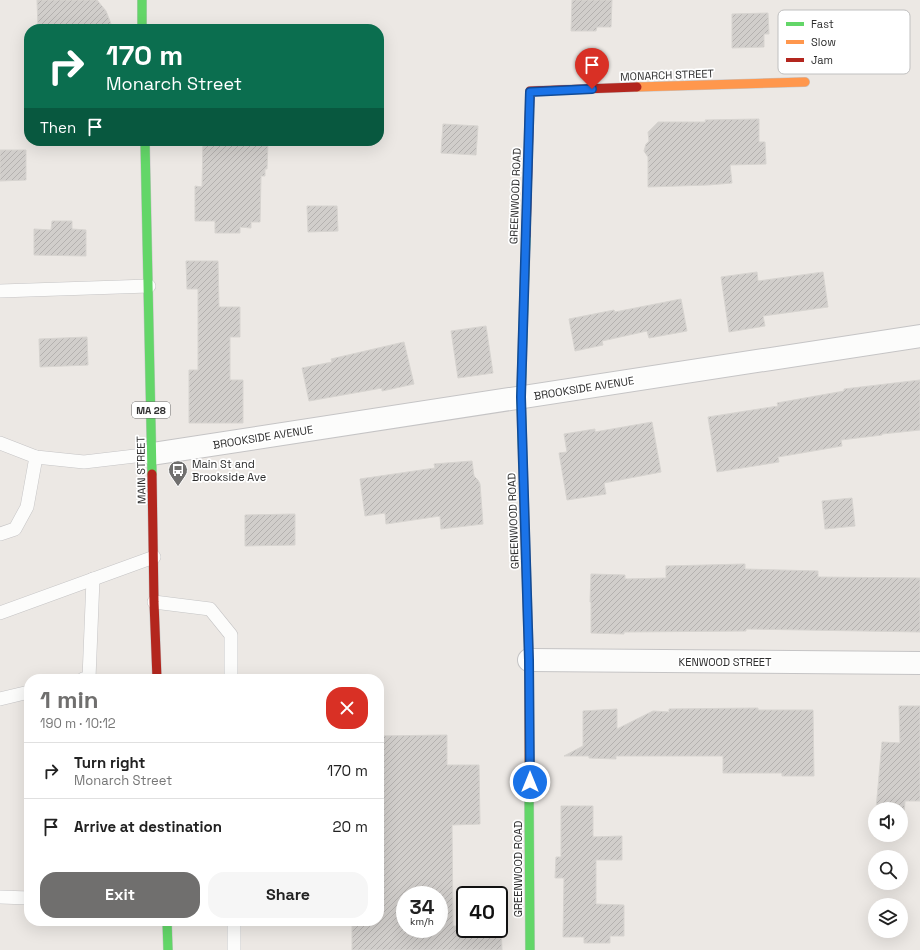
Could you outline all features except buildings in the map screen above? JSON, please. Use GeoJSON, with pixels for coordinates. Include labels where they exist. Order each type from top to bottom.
{"type":"FeatureCollection","features":[{"type":"Feature","properties":{"kind":"street"},"geometry":{"type":"LineString","coordinates":[[142,0],[142,24]]}},
{"type":"Feature","properties":{"kind":"street","name":"MONARCH STREET"},"geometry":{"type":"LineString","coordinates":[[530,92],[805,82]]}},
{"type":"Feature","properties":{"kind":"street","name":"GREENWOOD ROAD"},"geometry":{"type":"LineString","coordinates":[[530,92],[521,397],[529,660],[530,950]]}},
{"type":"Feature","properties":{"kind":"street","name":"MAIN STREET"},"geometry":{"type":"LineString","coordinates":[[145,146],[154,602],[158,674]]}},
{"type":"Feature","properties":{"kind":"street","name":"BROOKSIDE AVENUE"},"geometry":{"type":"LineString","coordinates":[[152,454],[920,336]]}},
{"type":"Feature","properties":{"kind":"street","name":"KENWOOD STREET"},"geometry":{"type":"LineString","coordinates":[[529,660],[920,663]]}},
{"type":"Feature","properties":{"kind":"street"},"geometry":{"type":"LineString","coordinates":[[167,926],[168,950]]}},
{"type":"Feature","properties":{"kind":"lane"},"geometry":{"type":"LineString","coordinates":[[0,291],[148,286]]}},
{"type":"Feature","properties":{"kind":"lane"},"geometry":{"type":"LineString","coordinates":[[0,443],[36,457],[84,462],[152,454]]}},
{"type":"Feature","properties":{"kind":"lane"},"geometry":{"type":"LineString","coordinates":[[0,534],[15,529],[27,508],[36,457]]}},
{"type":"Feature","properties":{"kind":"lane"},"geometry":{"type":"LineString","coordinates":[[0,613],[154,557]]}},
{"type":"Feature","properties":{"kind":"lane"},"geometry":{"type":"LineString","coordinates":[[89,674],[93,579]]}},
{"type":"Feature","properties":{"kind":"lane"},"geometry":{"type":"LineString","coordinates":[[154,602],[210,609],[231,635],[231,674]]}},
{"type":"Feature","properties":{"kind":"lane"},"geometry":{"type":"LineString","coordinates":[[0,699],[24,693]]}},
{"type":"Feature","properties":{"kind":"lane"},"geometry":{"type":"LineString","coordinates":[[0,897],[24,898]]}},
{"type":"Feature","properties":{"kind":"lane"},"geometry":{"type":"LineString","coordinates":[[234,926],[234,950]]}},
{"type":"Feature","properties":{"kind":"traffic: fast"},"geometry":{"type":"LineString","coordinates":[[142,0],[142,24]]}},
{"type":"Feature","properties":{"kind":"traffic: fast"},"geometry":{"type":"LineString","coordinates":[[145,146],[152,474]]}},
{"type":"Feature","properties":{"kind":"traffic: fast"},"geometry":{"type":"LineString","coordinates":[[523,467],[521,397],[526,236]]}},
{"type":"Feature","properties":{"kind":"traffic: fast"},"geometry":{"type":"LineString","coordinates":[[529,791],[530,950]]}},
{"type":"Feature","properties":{"kind":"traffic: fast"},"geometry":{"type":"LineString","coordinates":[[167,926],[168,950]]}},
{"type":"Feature","properties":{"kind":"traffic: slow"},"geometry":{"type":"LineString","coordinates":[[637,87],[805,82]]}},
{"type":"Feature","properties":{"kind":"traffic: slow"},"geometry":{"type":"LineString","coordinates":[[523,467],[529,660],[529,791]]}},
{"type":"Feature","properties":{"kind":"traffic: jam"},"geometry":{"type":"LineString","coordinates":[[526,236],[530,91],[637,87]]}},
{"type":"Feature","properties":{"kind":"traffic: jam"},"geometry":{"type":"LineString","coordinates":[[152,474],[157,674]]}},
{"type":"Feature","properties":{"kind":"place","name":"Main St and Brookside Ave"},"geometry":{"type":"Point","coordinates":[178,487]}},
{"type":"Feature","properties":{"kind":"route"},"geometry":{"type":"LineString","coordinates":[[530,782],[529,660],[521,397],[530,92],[592,89]]}}]}
